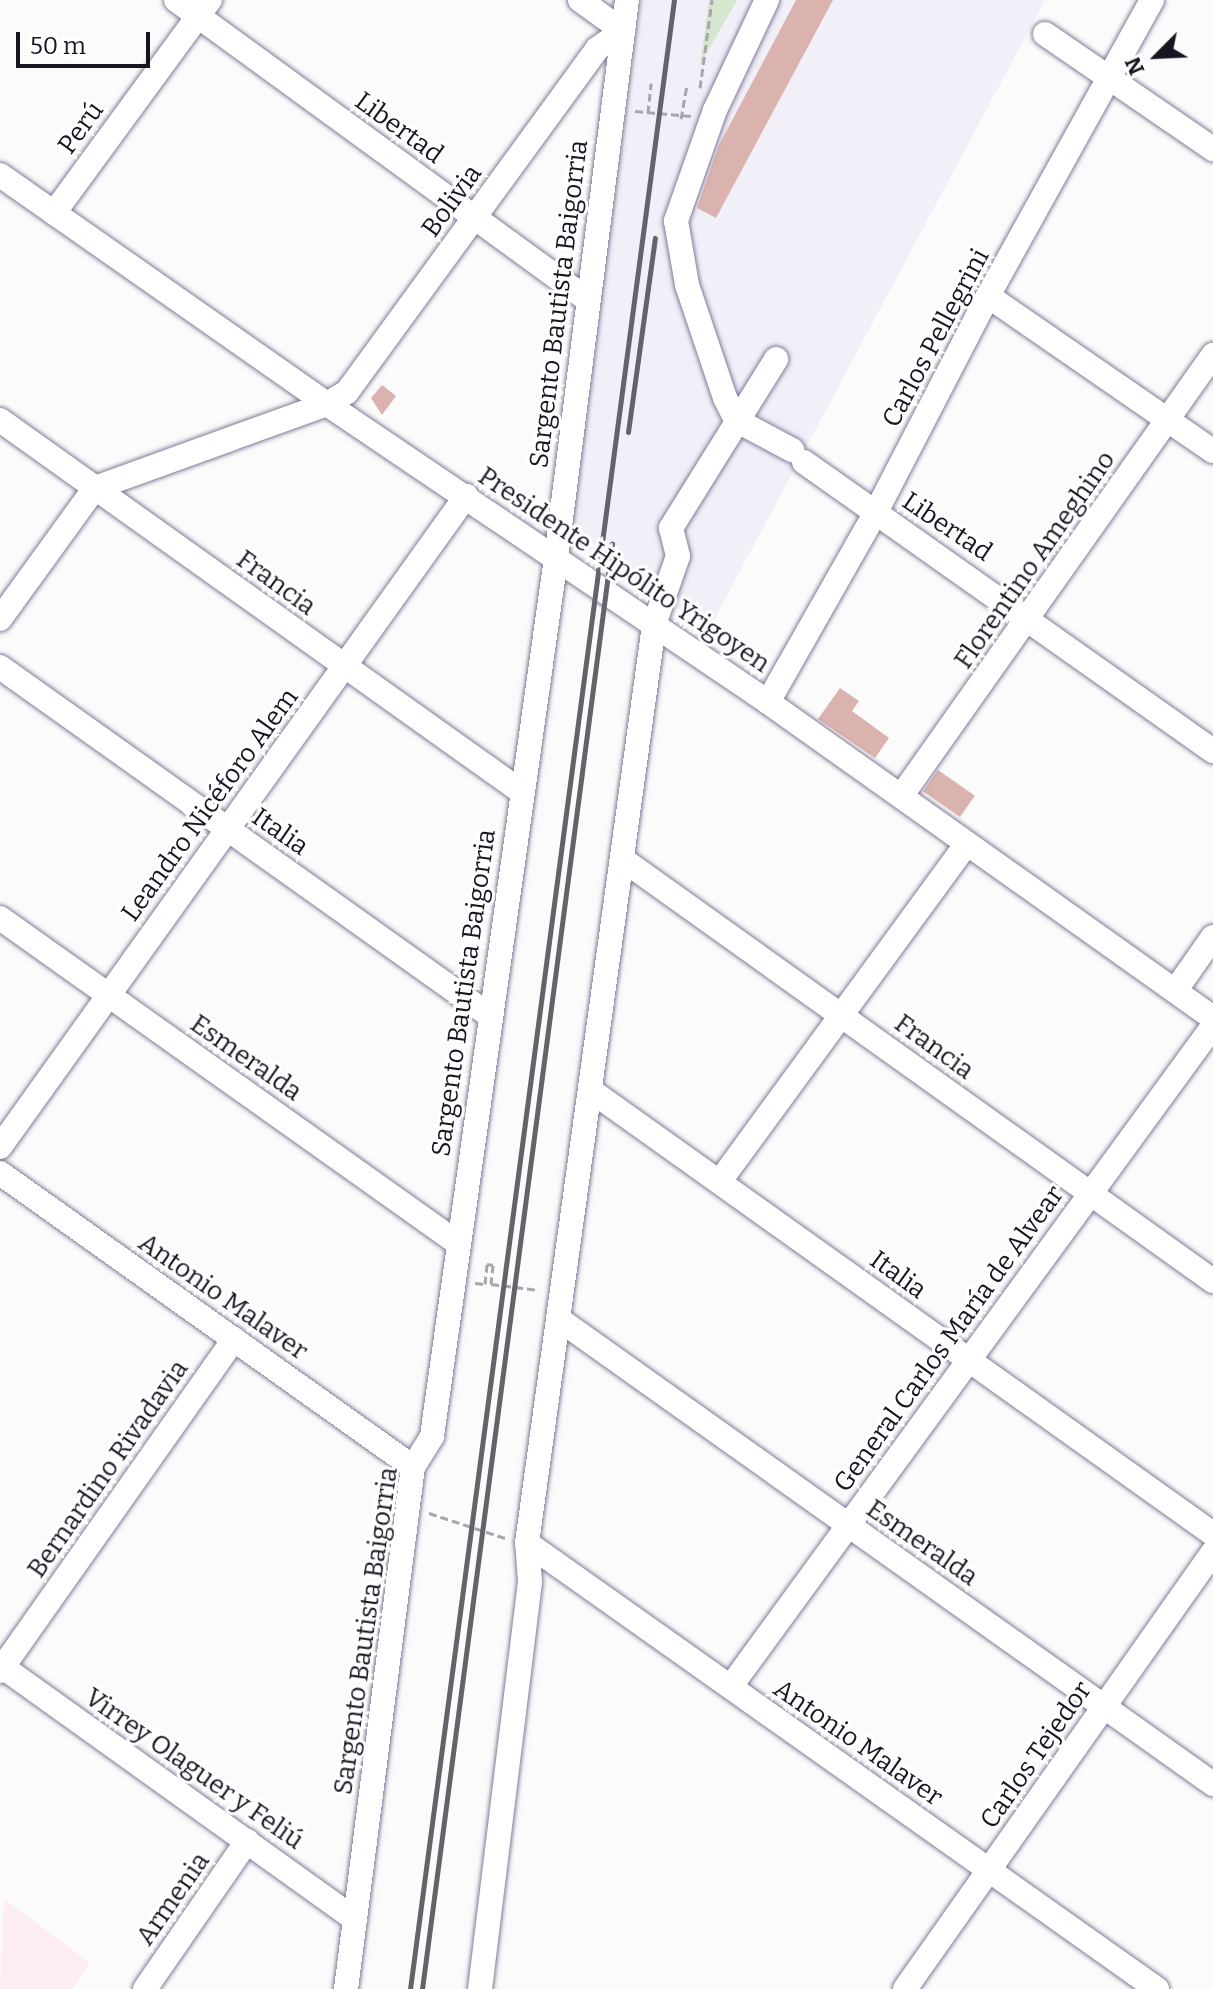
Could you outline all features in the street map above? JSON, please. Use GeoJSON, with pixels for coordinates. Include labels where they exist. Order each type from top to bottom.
{"type":"FeatureCollection","features":[{"type":"Feature","properties":{"kind":"street","name":"Libertad"},"geometry":{"type":"LineString","coordinates":[[176,0],[204,8],[474,218],[588,300]]}},
{"type":"Feature","properties":{"kind":"street"},"geometry":{"type":"LineString","coordinates":[[580,0],[623,31]]}},
{"type":"Feature","properties":{"kind":"street","name":"Sargento Bautista Baigorria"},"geometry":{"type":"LineString","coordinates":[[346,1989],[413,1467],[432,1436],[519,790],[556,558],[627,0]]}},
{"type":"Feature","properties":{"kind":"street"},"geometry":{"type":"LineString","coordinates":[[736,420],[687,285],[676,221],[715,110],[767,0]]}},
{"type":"Feature","properties":{"kind":"street","name":"Carlos Pellegrini"},"geometry":{"type":"LineString","coordinates":[[768,702],[876,512],[988,296],[1152,0]]}},
{"type":"Feature","properties":{"kind":"street","name":"Perú"},"geometry":{"type":"LineString","coordinates":[[54,213],[204,8]]}},
{"type":"Feature","properties":{"kind":"street","name":"Bolivia"},"geometry":{"type":"LineString","coordinates":[[327,404],[347,392],[597,49],[623,31]]}},
{"type":"Feature","properties":{"kind":"street"},"geometry":{"type":"LineString","coordinates":[[1045,34],[1213,149]]}},
{"type":"Feature","properties":{"kind":"street","name":"Presidente Hipólito Yrigoyen"},"geometry":{"type":"LineString","coordinates":[[0,175],[327,404],[902,795],[1213,1018]]}},
{"type":"Feature","properties":{"kind":"street"},"geometry":{"type":"LineString","coordinates":[[988,296],[1213,451]]}},
{"type":"Feature","properties":{"kind":"street","name":"Florentino Ameghino"},"geometry":{"type":"LineString","coordinates":[[902,795],[1031,618],[1213,355]]}},
{"type":"Feature","properties":{"kind":"street"},"geometry":{"type":"LineString","coordinates":[[480,1989],[530,1582],[527,1543],[654,625],[678,556],[671,528],[776,359]]}},
{"type":"Feature","properties":{"kind":"street"},"geometry":{"type":"LineString","coordinates":[[0,619],[95,488],[327,404]]}},
{"type":"Feature","properties":{"kind":"street","name":"Francia"},"geometry":{"type":"LineString","coordinates":[[0,420],[519,790]]}},
{"type":"Feature","properties":{"kind":"street","name":"Libertad"},"geometry":{"type":"LineString","coordinates":[[736,420],[798,456],[1031,618],[1213,751]]}},
{"type":"Feature","properties":{"kind":"street","name":"Leandro Nicéforo Alem"},"geometry":{"type":"LineString","coordinates":[[0,1147],[466,496]]}},
{"type":"Feature","properties":{"kind":"street","name":"Italia"},"geometry":{"type":"LineString","coordinates":[[0,667],[489,1015]]}},
{"type":"Feature","properties":{"kind":"street"},"geometry":{"type":"LineString","coordinates":[[720,1181],[967,844]]}},
{"type":"Feature","properties":{"kind":"street","name":"Francia"},"geometry":{"type":"LineString","coordinates":[[622,859],[1213,1281]]}},
{"type":"Feature","properties":{"kind":"street","name":"Esmeralda"},"geometry":{"type":"LineString","coordinates":[[0,918],[459,1244]]}},
{"type":"Feature","properties":{"kind":"street"},"geometry":{"type":"LineString","coordinates":[[1175,991],[1213,937]]}},
{"type":"Feature","properties":{"kind":"street","name":"General Carlos María de Alvear"},"geometry":{"type":"LineString","coordinates":[[731,1686],[1213,1026]]}},
{"type":"Feature","properties":{"kind":"street","name":"Italia"},"geometry":{"type":"LineString","coordinates":[[590,1090],[1213,1534]]}},
{"type":"Feature","properties":{"kind":"street","name":"Antonio Malaver"},"geometry":{"type":"LineString","coordinates":[[0,1173],[413,1467]]}},
{"type":"Feature","properties":{"kind":"street","name":"Esmeralda"},"geometry":{"type":"LineString","coordinates":[[560,1320],[1213,1784]]}},
{"type":"Feature","properties":{"kind":"street","name":"Bernardino Rivadavia"},"geometry":{"type":"LineString","coordinates":[[1,1668],[234,1339]]}},
{"type":"Feature","properties":{"kind":"street","name":"Antonio Malaver"},"geometry":{"type":"LineString","coordinates":[[527,1543],[1157,1989]]}},
{"type":"Feature","properties":{"kind":"street","name":"Carlos Tejedor"},"geometry":{"type":"LineString","coordinates":[[905,1989],[1213,1552]]}},
{"type":"Feature","properties":{"kind":"street","name":"Virrey Olaguer y Feliú"},"geometry":{"type":"LineString","coordinates":[[1,1668],[355,1919]]}},
{"type":"Feature","properties":{"kind":"street","name":"Armenia"},"geometry":{"type":"LineString","coordinates":[[145,1989],[247,1841]]}},
{"type":"Feature","properties":{"kind":"path"},"geometry":{"type":"LineString","coordinates":[[699,98],[712,0]]}},
{"type":"Feature","properties":{"kind":"path"},"geometry":{"type":"LineString","coordinates":[[648,113],[651,83]]}},
{"type":"Feature","properties":{"kind":"path"},"geometry":{"type":"LineString","coordinates":[[681,119],[687,84]]}},
{"type":"Feature","properties":{"kind":"path"},"geometry":{"type":"LineString","coordinates":[[612,108],[681,119],[697,112]]}},
{"type":"Feature","properties":{"kind":"path"},"geometry":{"type":"LineString","coordinates":[[454,1280],[485,1284],[487,1264],[493,1265],[491,1284],[541,1291],[543,1276]]}},
{"type":"Feature","properties":{"kind":"path"},"geometry":{"type":"LineString","coordinates":[[408,1506],[506,1538],[510,1524]]}},
{"type":"Feature","properties":{"kind":"shaded area"},"geometry":{"type":"Polygon","coordinates":[[[641,0],[1045,0],[708,631],[658,593],[570,539],[641,0]]]}},
{"type":"Feature","properties":{"kind":"shaded area"},"geometry":{"type":"Polygon","coordinates":[[[4,1899],[90,1963],[72,1989],[0,1989],[4,1899]]]}},
{"type":"Feature","properties":{"kind":"green space"},"geometry":{"type":"Polygon","coordinates":[[[709,0],[737,0],[700,65],[709,0]]]}},
{"type":"Feature","properties":{"kind":"building"},"geometry":{"type":"Polygon","coordinates":[[[796,0],[833,0],[716,218],[697,208],[719,145],[796,0]]]}},
{"type":"Feature","properties":{"kind":"building"},"geometry":{"type":"Polygon","coordinates":[[[382,385],[396,396],[382,415],[371,398],[382,385]]]}},
{"type":"Feature","properties":{"kind":"building"},"geometry":{"type":"Polygon","coordinates":[[[840,688],[859,701],[852,711],[889,738],[875,758],[818,719],[840,688]]]}},
{"type":"Feature","properties":{"kind":"building"},"geometry":{"type":"Polygon","coordinates":[[[938,770],[975,796],[960,817],[923,791],[938,770]]]}},
{"type":"Feature","properties":{"kind":"railway"},"geometry":{"type":"LineString","coordinates":[[410,1989],[674,0]]}},
{"type":"Feature","properties":{"kind":"railway"},"geometry":{"type":"LineString","coordinates":[[628,432],[655,238]]}},
{"type":"Feature","properties":{"kind":"railway"},"geometry":{"type":"LineString","coordinates":[[422,1989],[612,543]]}}]}
